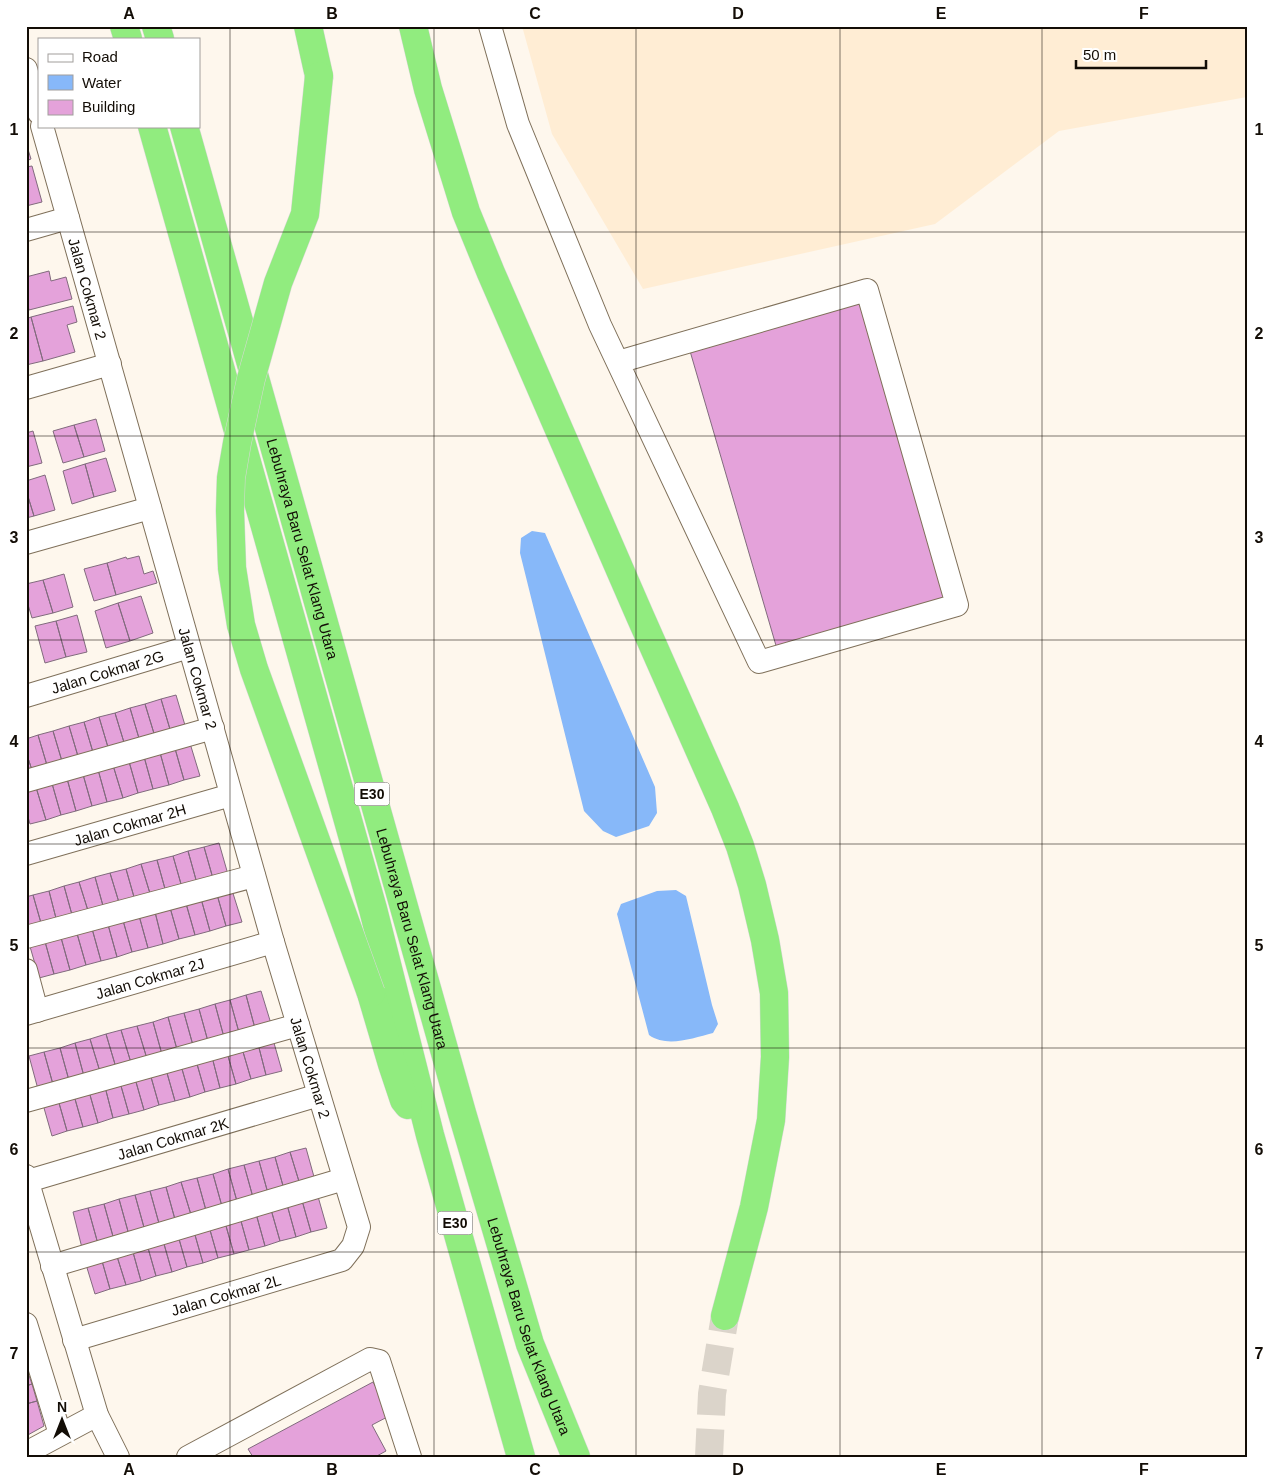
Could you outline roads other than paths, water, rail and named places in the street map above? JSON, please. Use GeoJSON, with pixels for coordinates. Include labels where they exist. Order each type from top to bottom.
{"type":"FeatureCollection","features":[{"type":"Feature","properties":{"kind":"highway"},"geometry":{"type":"LineString","coordinates":[[124,26],[128,38]]}},
{"type":"Feature","properties":{"kind":"highway"},"geometry":{"type":"LineString","coordinates":[[156,26],[160,38]]}},
{"type":"Feature","properties":{"kind":"highway"},"geometry":{"type":"LineString","coordinates":[[308,26],[319,76],[305,214],[278,283],[251,380],[237,443],[231,478],[232,568],[241,625],[254,669],[371,993],[404,1100],[430,1135]]}},
{"type":"Feature","properties":{"kind":"highway"},"geometry":{"type":"LineString","coordinates":[[413,26],[428,89],[466,212],[721,800],[740,846],[752,885],[765,940],[774,993],[775,1057],[771,1120],[754,1207],[725,1316]]}},
{"type":"Feature","properties":{"kind":"highway","name":"Lebuhraya Baru Selat Klang Utara"},"geometry":{"type":"LineString","coordinates":[[153,128],[373,909],[430,1135],[522,1457]]}},
{"type":"Feature","properties":{"kind":"highway","name":"Lebuhraya Baru Selat Klang Utara"},"geometry":{"type":"LineString","coordinates":[[185,128],[462,1113],[530,1344],[576,1457]]}},
{"type":"Feature","properties":{"kind":"street"},"geometry":{"type":"LineString","coordinates":[[490,26],[518,124],[600,325],[759,662],[957,606],[867,290],[618,362]]}},
{"type":"Feature","properties":{"kind":"street"},"geometry":{"type":"LineString","coordinates":[[27,73],[38,110]]}},
{"type":"Feature","properties":{"kind":"street","name":"Jalan Cokmar 2"},"geometry":{"type":"LineString","coordinates":[[43,128],[254,876],[358,1227]]}},
{"type":"Feature","properties":{"kind":"street"},"geometry":{"type":"LineString","coordinates":[[26,230],[68,218]]}},
{"type":"Feature","properties":{"kind":"street"},"geometry":{"type":"LineString","coordinates":[[26,388],[110,364]]}},
{"type":"Feature","properties":{"kind":"street"},"geometry":{"type":"LineString","coordinates":[[26,543],[150,508]]}},
{"type":"Feature","properties":{"kind":"street","name":"Jalan Cokmar 2G"},"geometry":{"type":"LineString","coordinates":[[26,696],[190,647]]}},
{"type":"Feature","properties":{"kind":"street"},"geometry":{"type":"LineString","coordinates":[[26,781],[213,728]]}},
{"type":"Feature","properties":{"kind":"street","name":"Jalan Cokmar 2H"},"geometry":{"type":"LineString","coordinates":[[26,854],[232,795]]}},
{"type":"Feature","properties":{"kind":"street"},"geometry":{"type":"LineString","coordinates":[[26,937],[254,876]]}},
{"type":"Feature","properties":{"kind":"street","name":"Jalan Cokmar 2J"},"geometry":{"type":"LineString","coordinates":[[31,1012],[273,942]]}},
{"type":"Feature","properties":{"kind":"street"},"geometry":{"type":"LineString","coordinates":[[26,970],[31,1012]]}},
{"type":"Feature","properties":{"kind":"street"},"geometry":{"type":"LineString","coordinates":[[26,1101],[298,1025]]}},
{"type":"Feature","properties":{"kind":"street","name":"Jalan Cokmar 2K"},"geometry":{"type":"LineString","coordinates":[[27,1179],[319,1095]]}},
{"type":"Feature","properties":{"kind":"street"},"geometry":{"type":"LineString","coordinates":[[27,1179],[97,1415],[118,1457]]}},
{"type":"Feature","properties":{"kind":"street"},"geometry":{"type":"LineString","coordinates":[[52,1266],[344,1179]]}},
{"type":"Feature","properties":{"kind":"street","name":"Jalan Cokmar 2L"},"geometry":{"type":"LineString","coordinates":[[74,1340],[342,1260],[353,1246],[358,1227]]}},
{"type":"Feature","properties":{"kind":"street"},"geometry":{"type":"LineString","coordinates":[[26,1324],[60,1434]]}},
{"type":"Feature","properties":{"kind":"street"},"geometry":{"type":"LineString","coordinates":[[188,1457],[224,1448],[370,1359],[379,1361],[410,1457]]}},
{"type":"Feature","properties":{"kind":"street"},"geometry":{"type":"LineString","coordinates":[[26,1453],[97,1415]]}},
{"type":"Feature","properties":{"kind":"water"},"geometry":{"type":"Polygon","coordinates":[[[532,531],[545,533],[655,787],[657,813],[649,826],[616,837],[603,831],[584,811],[520,553],[521,538],[532,531]]]}},
{"type":"Feature","properties":{"kind":"water"},"geometry":{"type":"Polygon","coordinates":[[[676,890],[686,896],[718,1024],[713,1033],[680,1041],[664,1041],[649,1035],[617,914],[621,904],[657,891],[676,890]]]}},
{"type":"Feature","properties":{"kind":"tunnel"},"geometry":{"type":"LineString","coordinates":[[709,1457],[712,1394],[725,1316]]}}]}
